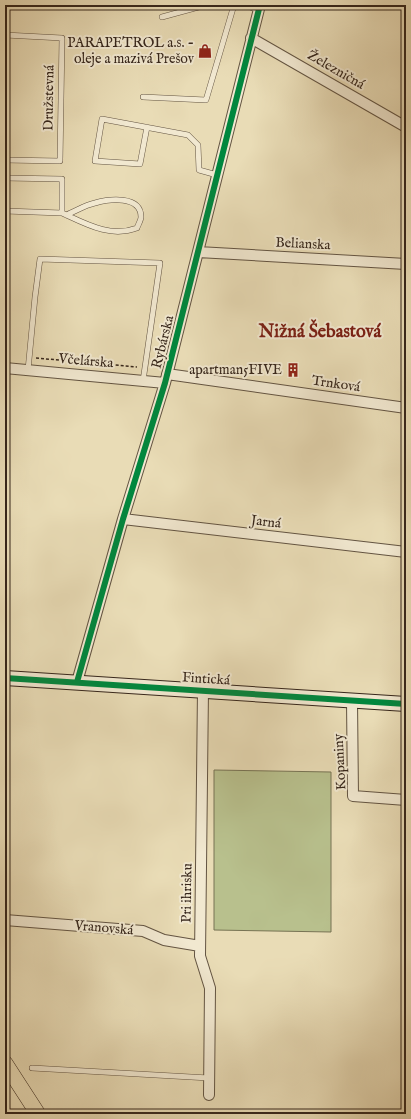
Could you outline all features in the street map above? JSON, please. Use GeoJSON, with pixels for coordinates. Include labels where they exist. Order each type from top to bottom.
{"type":"FeatureCollection","features":[{"type":"Feature","properties":{"kind":"main road"},"geometry":{"type":"LineString","coordinates":[[5,1063],[38,1114]]}},
{"type":"Feature","properties":{"kind":"street","name":"Rybárska"},"geometry":{"type":"LineString","coordinates":[[77,682],[123,520],[166,378],[259,8]]}},
{"type":"Feature","properties":{"kind":"street","name":"Železničná"},"geometry":{"type":"LineString","coordinates":[[251,38],[406,127]]}},
{"type":"Feature","properties":{"kind":"street","name":"Belianska"},"geometry":{"type":"LineString","coordinates":[[198,252],[406,264]]}},
{"type":"Feature","properties":{"kind":"street","name":"Včelárska"},"geometry":{"type":"LineString","coordinates":[[7,372],[28,370],[143,381],[166,378]]}},
{"type":"Feature","properties":{"kind":"street","name":"Trnková"},"geometry":{"type":"LineString","coordinates":[[166,378],[406,408]]}},
{"type":"Feature","properties":{"kind":"street","name":"Jarná"},"geometry":{"type":"LineString","coordinates":[[123,520],[406,552]]}},
{"type":"Feature","properties":{"kind":"street","name":"Fintická"},"geometry":{"type":"LineString","coordinates":[[5,678],[352,701],[405,700]]}},
{"type":"Feature","properties":{"kind":"street","name":"Pri ihrisku"},"geometry":{"type":"LineString","coordinates":[[203,690],[200,956],[210,988],[209,1095]]}},
{"type":"Feature","properties":{"kind":"street","name":"Kopaniny"},"geometry":{"type":"LineString","coordinates":[[352,701],[353,796],[406,800]]}},
{"type":"Feature","properties":{"kind":"street","name":"Vranovská"},"geometry":{"type":"LineString","coordinates":[[5,920],[143,931],[164,940],[200,946]]}},
{"type":"Feature","properties":{"kind":"lane"},"geometry":{"type":"LineString","coordinates":[[162,17],[206,5]]}},
{"type":"Feature","properties":{"kind":"lane"},"geometry":{"type":"LineString","coordinates":[[143,96],[206,100],[234,5]]}},
{"type":"Feature","properties":{"kind":"lane"},"geometry":{"type":"LineString","coordinates":[[245,5],[259,8]]}},
{"type":"Feature","properties":{"kind":"lane","name":"Družstevná"},"geometry":{"type":"LineString","coordinates":[[5,35],[62,38],[60,161],[5,160]]}},
{"type":"Feature","properties":{"kind":"lane"},"geometry":{"type":"LineString","coordinates":[[147,127],[140,164],[95,161],[102,118],[188,135],[198,145],[199,170],[217,175]]}},
{"type":"Feature","properties":{"kind":"lane"},"geometry":{"type":"LineString","coordinates":[[5,178],[62,179],[64,214]]}},
{"type":"Feature","properties":{"kind":"lane"},"geometry":{"type":"LineString","coordinates":[[5,211],[64,214],[90,226],[113,232],[130,231],[137,228],[141,218],[139,208],[132,202],[116,199],[95,202],[64,214]]}},
{"type":"Feature","properties":{"kind":"lane"},"geometry":{"type":"LineString","coordinates":[[5,254],[5,276]]}},
{"type":"Feature","properties":{"kind":"lane"},"geometry":{"type":"LineString","coordinates":[[28,370],[40,258],[160,264],[143,381]]}},
{"type":"Feature","properties":{"kind":"lane"},"geometry":{"type":"LineString","coordinates":[[32,1068],[209,1078]]}},
{"type":"Feature","properties":{"kind":"path"},"geometry":{"type":"LineString","coordinates":[[29,357],[145,368]]}},
{"type":"Feature","properties":{"kind":"path"},"geometry":{"type":"LineString","coordinates":[[5,417],[7,372]]}},
{"type":"Feature","properties":{"kind":"path"},"geometry":{"type":"LineString","coordinates":[[405,700],[406,682]]}},
{"type":"Feature","properties":{"kind":"green space"},"geometry":{"type":"Polygon","coordinates":[[[214,770],[331,772],[331,932],[214,930],[214,770]]]}},
{"type":"Feature","properties":{"kind":"cycle path"},"geometry":{"type":"LineString","coordinates":[[77,682],[123,519],[165,383],[260,5]]}},
{"type":"Feature","properties":{"kind":"cycle path"},"geometry":{"type":"LineString","coordinates":[[5,678],[406,704]]}},
{"type":"Feature","properties":{"kind":"place","name":"PARAPETROL a.s. - oleje a mazivá Prešov"},"geometry":{"type":"Point","coordinates":[205,51]}},
{"type":"Feature","properties":{"kind":"place","name":"apartman5FIVE"},"geometry":{"type":"Point","coordinates":[293,370]}},
{"type":"Feature","properties":{"kind":"district","name":"Nižná Šebastová"},"geometry":{"type":"Point","coordinates":[320,332]}}]}
